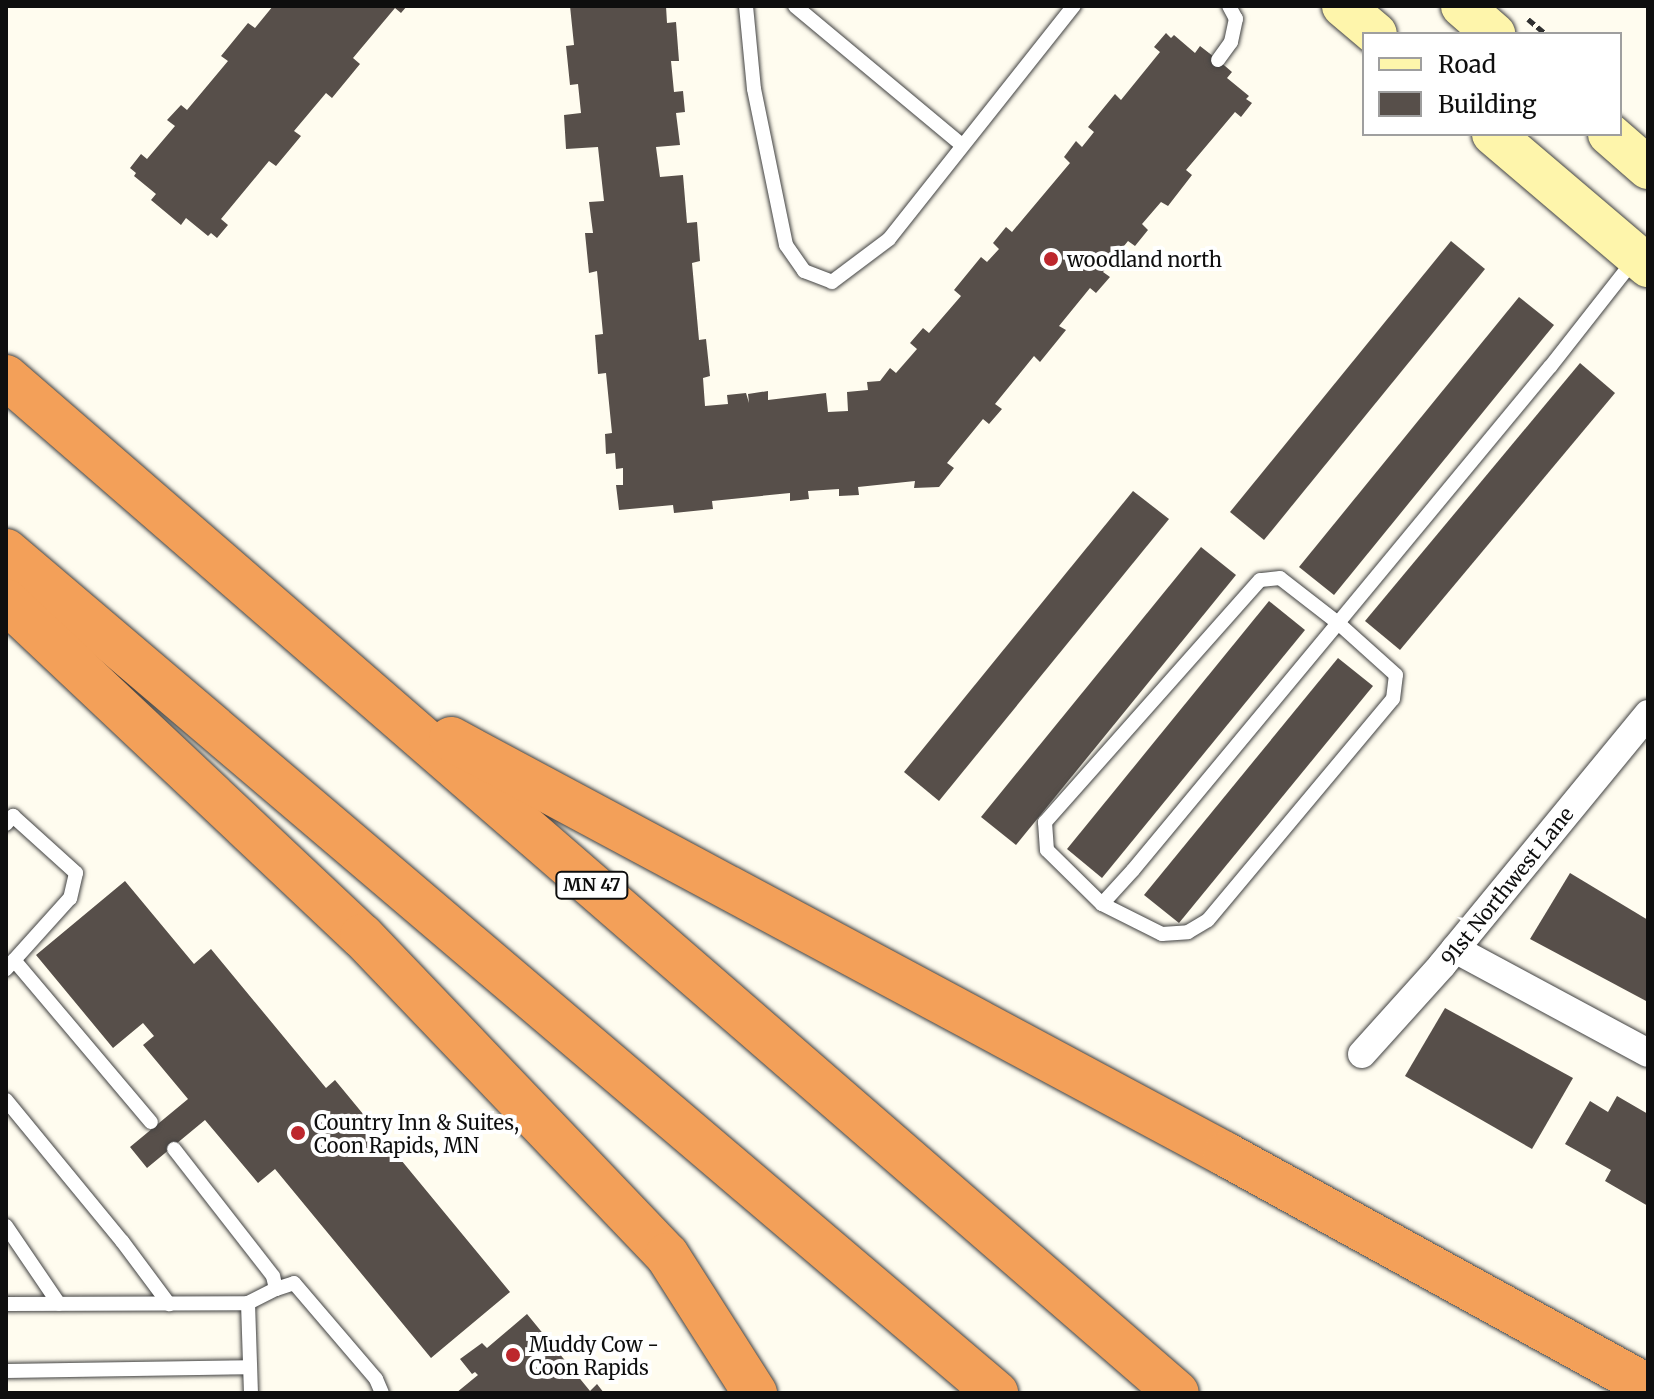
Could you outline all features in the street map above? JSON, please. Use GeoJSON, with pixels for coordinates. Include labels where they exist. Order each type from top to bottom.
{"type":"FeatureCollection","features":[{"type":"Feature","properties":{"kind":"highway","name":"MN 47"},"geometry":{"type":"LineString","coordinates":[[6,377],[1177,1393]]}},
{"type":"Feature","properties":{"kind":"highway"},"geometry":{"type":"LineString","coordinates":[[6,551],[996,1393]]}},
{"type":"Feature","properties":{"kind":"highway"},"geometry":{"type":"LineString","coordinates":[[6,601],[362,936],[667,1255],[755,1393]]}},
{"type":"Feature","properties":{"kind":"highway"},"geometry":{"type":"LineString","coordinates":[[380,701],[1197,1139],[1648,1387]]}},
{"type":"Feature","properties":{"kind":"main road"},"geometry":{"type":"LineString","coordinates":[[1343,6],[1374,32]]}},
{"type":"Feature","properties":{"kind":"main road"},"geometry":{"type":"LineString","coordinates":[[1462,6],[1492,32]]}},
{"type":"Feature","properties":{"kind":"main road"},"geometry":{"type":"LineString","coordinates":[[1495,136],[1642,262]]}},
{"type":"Feature","properties":{"kind":"main road"},"geometry":{"type":"LineString","coordinates":[[1611,136],[1648,168]]}},
{"type":"Feature","properties":{"kind":"street","name":"91st Northwest Lane"},"geometry":{"type":"LineString","coordinates":[[1362,1054],[1455,949],[1648,714]]}},
{"type":"Feature","properties":{"kind":"street"},"geometry":{"type":"LineString","coordinates":[[1455,949],[1648,1053]]}},
{"type":"Feature","properties":{"kind":"lane"},"geometry":{"type":"LineString","coordinates":[[746,6],[754,89],[786,245],[804,271],[832,282],[889,239],[1074,6]]}},
{"type":"Feature","properties":{"kind":"lane"},"geometry":{"type":"LineString","coordinates":[[795,6],[962,145]]}},
{"type":"Feature","properties":{"kind":"lane"},"geometry":{"type":"LineString","coordinates":[[1218,60],[1231,42],[1236,19],[1229,6]]}},
{"type":"Feature","properties":{"kind":"lane"},"geometry":{"type":"LineString","coordinates":[[1102,904],[1642,262]]}},
{"type":"Feature","properties":{"kind":"lane"},"geometry":{"type":"LineString","coordinates":[[1280,578],[1338,623],[1396,675],[1393,699],[1208,920],[1188,932],[1162,934],[1102,904],[1047,850],[1045,822],[1260,580],[1280,578]]}},
{"type":"Feature","properties":{"kind":"lane"},"geometry":{"type":"LineString","coordinates":[[8,816],[76,873],[70,898],[10,964],[151,1122]]}},
{"type":"Feature","properties":{"kind":"lane"},"geometry":{"type":"LineString","coordinates":[[6,1100],[122,1241],[169,1304]]}},
{"type":"Feature","properties":{"kind":"lane"},"geometry":{"type":"LineString","coordinates":[[174,1149],[273,1276],[276,1289]]}},
{"type":"Feature","properties":{"kind":"lane"},"geometry":{"type":"LineString","coordinates":[[6,1226],[59,1304]]}},
{"type":"Feature","properties":{"kind":"lane"},"geometry":{"type":"LineString","coordinates":[[6,1304],[248,1303],[294,1283],[376,1379],[382,1393]]}},
{"type":"Feature","properties":{"kind":"lane"},"geometry":{"type":"LineString","coordinates":[[248,1303],[251,1393]]}},
{"type":"Feature","properties":{"kind":"lane"},"geometry":{"type":"LineString","coordinates":[[6,1371],[250,1367]]}},
{"type":"Feature","properties":{"kind":"building"},"geometry":{"type":"Polygon","coordinates":[[[273,6],[407,6],[401,13],[395,8],[353,58],[360,64],[332,98],[326,93],[294,131],[301,136],[276,166],[269,161],[221,219],[228,225],[217,238],[211,233],[208,236],[186,218],[181,225],[151,200],[156,194],[134,176],[136,173],[130,168],[141,154],[147,159],[175,126],[167,120],[181,105],[187,110],[228,61],[221,56],[248,23],[255,28],[273,6]]]}},
{"type":"Feature","properties":{"kind":"building","name":"woodland north"},"geometry":{"type":"Polygon","coordinates":[[[570,6],[666,6],[667,23],[676,22],[679,61],[671,61],[674,92],[683,91],[685,112],[676,113],[680,145],[656,147],[660,177],[683,175],[687,223],[697,222],[700,261],[692,263],[699,340],[706,339],[710,376],[703,378],[705,406],[728,404],[727,395],[746,393],[749,403],[748,394],[768,391],[768,400],[826,393],[828,412],[848,411],[847,392],[868,390],[867,382],[880,381],[890,368],[896,373],[917,349],[910,343],[923,328],[929,333],[961,296],[954,290],[981,257],[987,262],[999,249],[993,243],[1006,227],[1012,232],[1070,163],[1064,157],[1076,141],[1082,147],[1094,132],[1088,127],[1115,94],[1121,100],[1160,52],[1154,47],[1166,33],[1171,38],[1174,35],[1195,53],[1200,46],[1218,60],[1232,72],[1227,78],[1249,96],[1246,99],[1252,103],[1241,117],[1235,112],[1186,170],[1192,175],[1168,206],[1161,202],[1142,224],[1148,230],[1135,246],[1128,241],[1103,272],[1110,277],[1096,293],[1090,288],[1059,326],[1066,330],[1040,362],[1034,356],[995,404],[1002,409],[989,424],[983,419],[947,463],[954,468],[939,487],[914,488],[915,481],[858,487],[859,495],[839,496],[839,489],[808,491],[809,499],[790,501],[790,493],[712,501],[713,509],[674,513],[673,505],[619,510],[616,485],[623,485],[623,468],[616,469],[615,453],[606,454],[605,434],[612,433],[606,373],[598,374],[595,335],[603,334],[597,271],[589,273],[585,233],[593,233],[589,202],[604,201],[598,147],[566,149],[564,115],[581,113],[578,84],[570,85],[566,46],[574,45],[570,6]]]}},
{"type":"Feature","properties":{"kind":"building"},"geometry":{"type":"Polygon","coordinates":[[[1451,241],[1485,269],[1264,540],[1230,512],[1451,241]]]}},
{"type":"Feature","properties":{"kind":"building"},"geometry":{"type":"Polygon","coordinates":[[[1519,297],[1554,325],[1334,595],[1299,567],[1519,297]]]}},
{"type":"Feature","properties":{"kind":"building"},"geometry":{"type":"Polygon","coordinates":[[[1580,363],[1615,393],[1400,650],[1365,621],[1580,363]]]}},
{"type":"Feature","properties":{"kind":"building"},"geometry":{"type":"Polygon","coordinates":[[[1133,491],[1169,519],[939,801],[904,772],[1133,491]]]}},
{"type":"Feature","properties":{"kind":"building"},"geometry":{"type":"Polygon","coordinates":[[[1201,547],[1236,575],[1016,845],[981,817],[1201,547]]]}},
{"type":"Feature","properties":{"kind":"building"},"geometry":{"type":"Polygon","coordinates":[[[1269,601],[1305,630],[1102,878],[1067,849],[1269,601]]]}},
{"type":"Feature","properties":{"kind":"building"},"geometry":{"type":"Polygon","coordinates":[[[1338,658],[1373,686],[1179,923],[1144,895],[1338,658]]]}},
{"type":"Feature","properties":{"kind":"building"},"geometry":{"type":"Polygon","coordinates":[[[1570,873],[1648,920],[1648,1002],[1530,939],[1570,873]]]}},
{"type":"Feature","properties":{"kind":"building","name":"Country Inn & Suites, Coon Rapids, MN"},"geometry":{"type":"Polygon","coordinates":[[[125,881],[194,964],[211,949],[326,1088],[335,1080],[510,1292],[431,1358],[275,1169],[258,1183],[205,1120],[147,1168],[130,1147],[188,1099],[143,1045],[154,1036],[143,1023],[113,1048],[36,955],[125,881]]]}},
{"type":"Feature","properties":{"kind":"building"},"geometry":{"type":"Polygon","coordinates":[[[1445,1008],[1573,1078],[1532,1149],[1405,1076],[1445,1008]]]}},
{"type":"Feature","properties":{"kind":"building"},"geometry":{"type":"Polygon","coordinates":[[[1617,1096],[1648,1114],[1648,1206],[1605,1181],[1611,1170],[1565,1144],[1590,1101],[1608,1112],[1617,1096]]]}},
{"type":"Feature","properties":{"kind":"building","name":"Muddy Cow - Coon Rapids"},"geometry":{"type":"Polygon","coordinates":[[[527,1314],[590,1391],[597,1384],[604,1393],[456,1393],[478,1375],[475,1372],[472,1374],[460,1359],[482,1343],[487,1348],[527,1314]]]}},
{"type":"Feature","properties":{"kind":"place","name":"woodland north"},"geometry":{"type":"Point","coordinates":[1051,259]}},
{"type":"Feature","properties":{"kind":"place","name":"Country Inn & Suites, Coon Rapids, MN"},"geometry":{"type":"Point","coordinates":[298,1133]}},
{"type":"Feature","properties":{"kind":"place","name":"Muddy Cow - Coon Rapids"},"geometry":{"type":"Point","coordinates":[513,1355]}}]}
